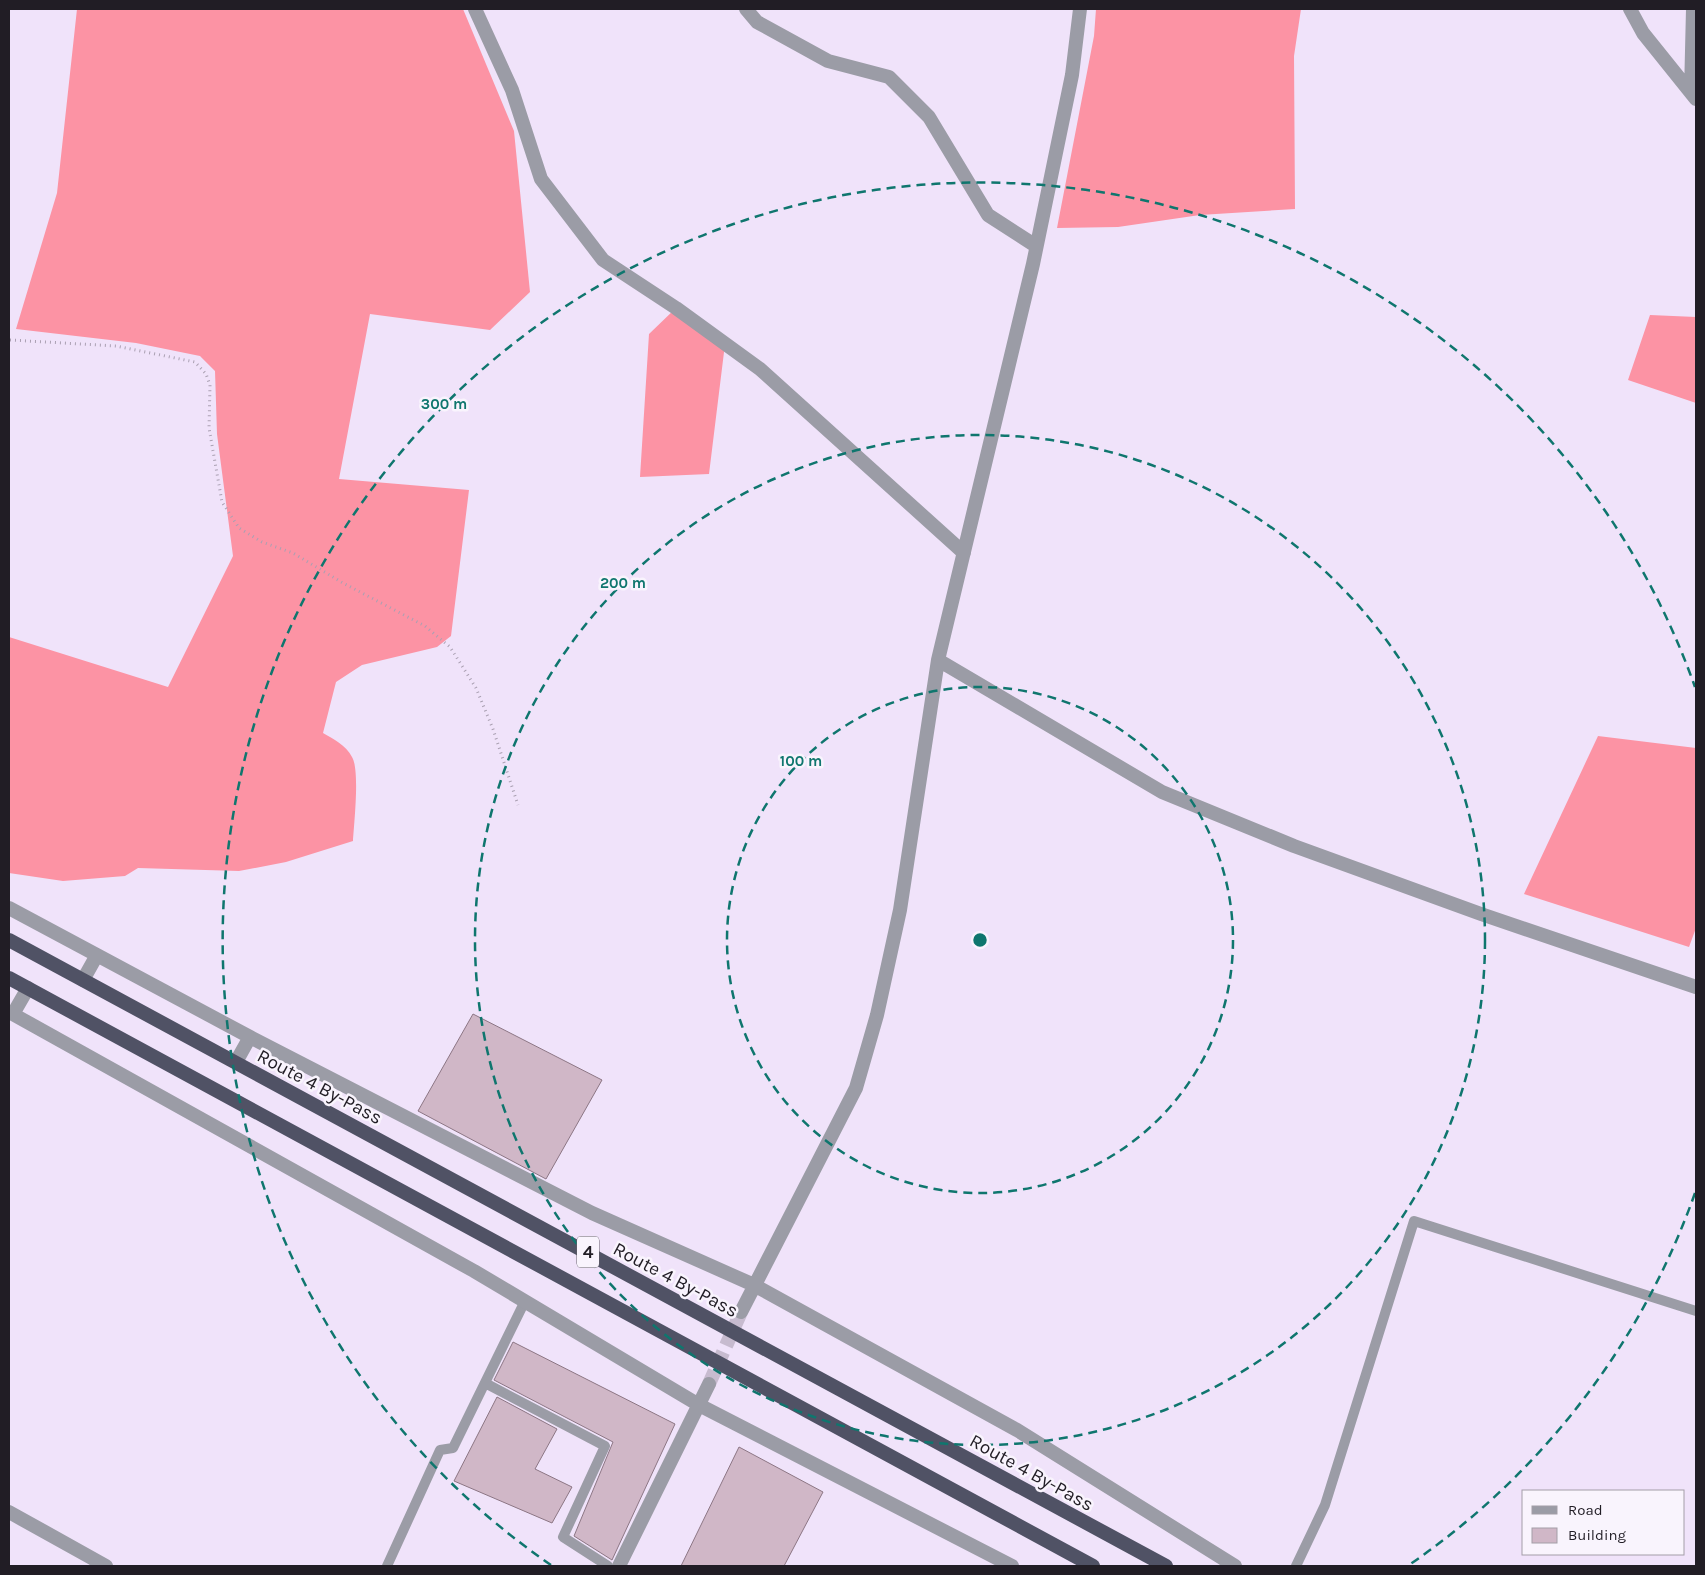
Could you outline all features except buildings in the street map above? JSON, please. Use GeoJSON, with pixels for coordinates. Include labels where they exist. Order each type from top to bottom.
{"type":"FeatureCollection","features":[{"type":"Feature","properties":{"kind":"highway","name":"Route 4 By-Pass"},"geometry":{"type":"LineString","coordinates":[[9,940],[1166,1566]]}},
{"type":"Feature","properties":{"kind":"highway","name":"4"},"geometry":{"type":"LineString","coordinates":[[9,978],[1093,1566]]}},
{"type":"Feature","properties":{"kind":"street"},"geometry":{"type":"LineString","coordinates":[[475,9],[512,90],[541,179],[603,260],[676,308],[760,370],[964,553]]}},
{"type":"Feature","properties":{"kind":"street"},"geometry":{"type":"LineString","coordinates":[[746,9],[757,22],[828,61],[889,77],[929,117],[988,215],[1036,246]]}},
{"type":"Feature","properties":{"kind":"street"},"geometry":{"type":"LineString","coordinates":[[741,1312],[856,1088],[877,1015],[900,910],[938,660],[1036,246],[1072,75],[1080,9]]}},
{"type":"Feature","properties":{"kind":"street"},"geometry":{"type":"LineString","coordinates":[[1630,9],[1643,33],[1694,96]]}},
{"type":"Feature","properties":{"kind":"street"},"geometry":{"type":"LineString","coordinates":[[1693,9],[1694,96]]}},
{"type":"Feature","properties":{"kind":"street"},"geometry":{"type":"LineString","coordinates":[[938,660],[1162,792],[1303,850],[1481,914],[1696,987]]}},
{"type":"Feature","properties":{"kind":"street"},"geometry":{"type":"LineString","coordinates":[[9,908],[250,1037],[592,1213],[754,1285],[1017,1430],[1236,1566]]}},
{"type":"Feature","properties":{"kind":"street"},"geometry":{"type":"LineString","coordinates":[[83,980],[97,955]]}},
{"type":"Feature","properties":{"kind":"street"},"geometry":{"type":"LineString","coordinates":[[28,988],[11,1013],[525,1301],[699,1405],[1012,1566]]}},
{"type":"Feature","properties":{"kind":"street"},"geometry":{"type":"LineString","coordinates":[[236,1062],[250,1037]]}},
{"type":"Feature","properties":{"kind":"street"},"geometry":{"type":"LineString","coordinates":[[619,1566],[709,1384]]}},
{"type":"Feature","properties":{"kind":"street"},"geometry":{"type":"LineString","coordinates":[[9,1512],[106,1566]]}},
{"type":"Feature","properties":{"kind":"lane"},"geometry":{"type":"LineString","coordinates":[[1296,1566],[1325,1505],[1414,1221],[1696,1311]]}},
{"type":"Feature","properties":{"kind":"lane"},"geometry":{"type":"LineString","coordinates":[[386,1566],[440,1450],[452,1448],[525,1301]]}},
{"type":"Feature","properties":{"kind":"lane"},"geometry":{"type":"LineString","coordinates":[[485,1382],[605,1446],[562,1537],[608,1566]]}},
{"type":"Feature","properties":{"kind":"path"},"geometry":{"type":"LineString","coordinates":[[9,344],[10,339],[116,346],[195,362],[206,374],[210,385],[209,428],[222,502],[239,528],[262,542],[293,553],[343,583],[424,626],[450,647],[476,688],[493,728],[518,805]]}},
{"type":"Feature","properties":{"kind":"shaded area"},"geometry":{"type":"Polygon","coordinates":[[[77,9],[463,9],[514,131],[530,292],[490,330],[370,314],[339,479],[469,490],[451,636],[437,647],[362,665],[336,682],[323,733],[346,749],[352,757],[354,764],[356,798],[353,841],[286,862],[239,871],[138,868],[125,876],[63,881],[9,873],[9,637],[168,687],[233,556],[217,434],[215,371],[200,356],[136,343],[16,329],[57,193],[77,9]]]}},
{"type":"Feature","properties":{"kind":"shaded area"},"geometry":{"type":"Polygon","coordinates":[[[1096,9],[1301,9],[1294,56],[1295,209],[1200,215],[1118,227],[1057,228],[1094,36],[1096,9]]]}},
{"type":"Feature","properties":{"kind":"shaded area"},"geometry":{"type":"Polygon","coordinates":[[[676,308],[725,344],[709,474],[640,477],[649,334],[676,308]]]}},
{"type":"Feature","properties":{"kind":"shaded area"},"geometry":{"type":"Polygon","coordinates":[[[1650,315],[1696,317],[1696,403],[1628,380],[1650,315]]]}},
{"type":"Feature","properties":{"kind":"shaded area"},"geometry":{"type":"Polygon","coordinates":[[[1598,736],[1696,748],[1696,928],[1689,947],[1524,894],[1598,736]]]}},
{"type":"Feature","properties":{"kind":"tunnel"},"geometry":{"type":"LineString","coordinates":[[709,1384],[741,1312]]}}]}
